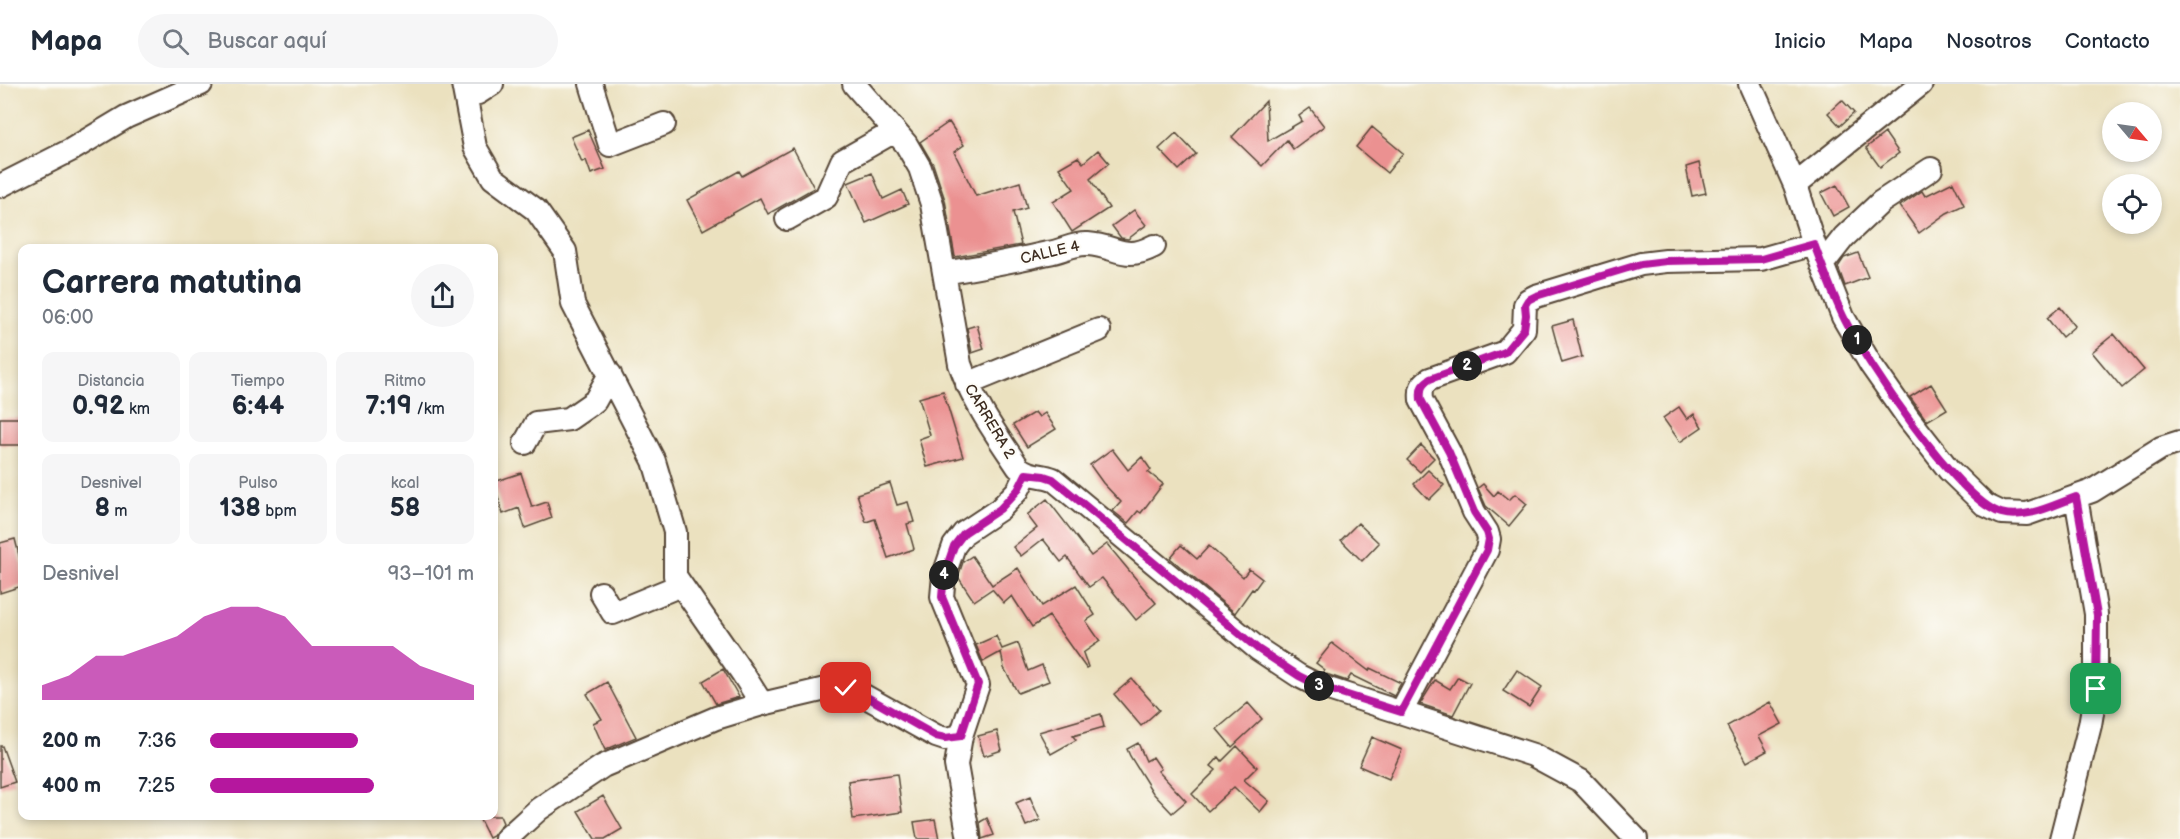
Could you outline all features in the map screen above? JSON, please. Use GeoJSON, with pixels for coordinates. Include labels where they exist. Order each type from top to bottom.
{"type":"FeatureCollection","features":[{"type":"Feature","properties":{"kind":"street"},"geometry":{"type":"LineString","coordinates":[[0,186],[71,150],[126,117],[201,84]]}},
{"type":"Feature","properties":{"kind":"street"},"geometry":{"type":"LineString","coordinates":[[465,84],[478,93],[492,84]]}},
{"type":"Feature","properties":{"kind":"street"},"geometry":{"type":"LineString","coordinates":[[465,84],[475,147],[493,178],[536,210],[565,251],[573,304],[654,460],[675,532],[675,576],[762,704]]}},
{"type":"Feature","properties":{"kind":"street"},"geometry":{"type":"LineString","coordinates":[[591,84],[610,145],[664,124]]}},
{"type":"Feature","properties":{"kind":"street","name":"CARRERA 2"},"geometry":{"type":"LineString","coordinates":[[854,84],[906,144],[920,168],[932,204],[960,364],[978,407],[1018,467],[1026,474],[1053,479],[1258,649],[1299,676],[1319,686],[1533,755],[1581,781],[1636,839]]}},
{"type":"Feature","properties":{"kind":"street"},"geometry":{"type":"LineString","coordinates":[[1750,84],[1795,185],[1814,244],[1843,317],[1871,365],[1909,420],[1949,470],[1985,506],[2002,513],[2027,514],[2092,491],[2161,448],[2180,442]]}},
{"type":"Feature","properties":{"kind":"street"},"geometry":{"type":"LineString","coordinates":[[1795,185],[1921,84]]}},
{"type":"Feature","properties":{"kind":"street"},"geometry":{"type":"LineString","coordinates":[[787,219],[826,197],[843,161],[895,131]]}},
{"type":"Feature","properties":{"kind":"street"},"geometry":{"type":"LineString","coordinates":[[1822,265],[1844,237],[1881,202],[1931,169]]}},
{"type":"Feature","properties":{"kind":"street","name":"CALLE 4"},"geometry":{"type":"LineString","coordinates":[[944,273],[1057,252],[1074,244],[1091,244],[1125,254],[1143,252],[1154,246]]}},
{"type":"Feature","properties":{"kind":"street"},"geometry":{"type":"LineString","coordinates":[[1401,712],[1487,550],[1489,539],[1465,494],[1449,452],[1421,400],[1420,391],[1423,384],[1430,379],[1505,352],[1524,329],[1525,305],[1528,300],[1536,296],[1641,264],[1666,261],[1761,259],[1814,244]]}},
{"type":"Feature","properties":{"kind":"street"},"geometry":{"type":"LineString","coordinates":[[967,384],[1099,330]]}},
{"type":"Feature","properties":{"kind":"street"},"geometry":{"type":"LineString","coordinates":[[525,443],[536,423],[569,419],[595,401],[610,374]]}},
{"type":"Feature","properties":{"kind":"street"},"geometry":{"type":"LineString","coordinates":[[969,839],[956,765],[961,736],[978,684],[942,597],[944,575],[954,546],[964,533],[1000,509],[1018,490],[1026,474]]}},
{"type":"Feature","properties":{"kind":"street"},"geometry":{"type":"LineString","coordinates":[[2061,839],[2090,725],[2096,689],[2097,615],[2076,497]]}},
{"type":"Feature","properties":{"kind":"street"},"geometry":{"type":"LineString","coordinates":[[601,593],[613,614],[681,585]]}},
{"type":"Feature","properties":{"kind":"street"},"geometry":{"type":"LineString","coordinates":[[506,839],[539,809],[603,766],[716,718],[762,704],[834,687],[860,693],[936,736],[945,738],[961,736]]}},
{"type":"Feature","properties":{"kind":"building"},"geometry":{"type":"Polygon","coordinates":[[[1842,100],[1854,113],[1840,126],[1828,113],[1842,100]]]}},
{"type":"Feature","properties":{"kind":"building"},"geometry":{"type":"Polygon","coordinates":[[[1266,101],[1268,141],[1302,121],[1299,116],[1310,108],[1324,126],[1293,149],[1287,140],[1262,166],[1232,137],[1266,101]]]}},
{"type":"Feature","properties":{"kind":"building"},"geometry":{"type":"Polygon","coordinates":[[[949,122],[964,145],[954,152],[976,196],[1020,182],[1027,208],[1013,212],[1021,245],[955,257],[945,200],[933,164],[920,142],[949,122]]]}},
{"type":"Feature","properties":{"kind":"building"},"geometry":{"type":"Polygon","coordinates":[[[1372,127],[1403,153],[1387,173],[1356,147],[1372,127]]]}},
{"type":"Feature","properties":{"kind":"building"},"geometry":{"type":"Polygon","coordinates":[[[588,130],[605,169],[591,174],[586,160],[582,162],[571,137],[588,130]]]}},
{"type":"Feature","properties":{"kind":"building"},"geometry":{"type":"Polygon","coordinates":[[[1176,133],[1196,154],[1179,170],[1159,149],[1176,133]]]}},
{"type":"Feature","properties":{"kind":"building"},"geometry":{"type":"Polygon","coordinates":[[[1885,133],[1899,153],[1880,167],[1866,148],[1885,133]]]}},
{"type":"Feature","properties":{"kind":"building"},"geometry":{"type":"Polygon","coordinates":[[[793,148],[814,188],[768,214],[760,198],[703,230],[687,200],[739,171],[742,176],[793,148]]]}},
{"type":"Feature","properties":{"kind":"building"},"geometry":{"type":"Polygon","coordinates":[[[1098,150],[1109,163],[1090,179],[1109,208],[1072,232],[1053,202],[1074,189],[1059,168],[1078,157],[1083,163],[1098,150]]]}},
{"type":"Feature","properties":{"kind":"building"},"geometry":{"type":"Polygon","coordinates":[[[1699,163],[1706,193],[1692,196],[1686,167],[1699,163]]]}},
{"type":"Feature","properties":{"kind":"building"},"geometry":{"type":"Polygon","coordinates":[[[872,173],[883,199],[902,190],[908,204],[866,223],[848,183],[872,173]]]}},
{"type":"Feature","properties":{"kind":"building"},"geometry":{"type":"Polygon","coordinates":[[[1953,182],[1964,205],[1947,213],[1919,233],[1900,206],[1922,191],[1925,196],[1953,182]]]}},
{"type":"Feature","properties":{"kind":"building"},"geometry":{"type":"Polygon","coordinates":[[[1837,185],[1849,207],[1833,216],[1821,193],[1837,185]]]}},
{"type":"Feature","properties":{"kind":"building"},"geometry":{"type":"Polygon","coordinates":[[[1134,210],[1146,225],[1128,239],[1121,238],[1112,226],[1134,210]]]}},
{"type":"Feature","properties":{"kind":"building"},"geometry":{"type":"Polygon","coordinates":[[[1858,253],[1868,277],[1845,286],[1838,267],[1844,258],[1858,253]]]}},
{"type":"Feature","properties":{"kind":"building"},"geometry":{"type":"Polygon","coordinates":[[[2060,307],[2075,326],[2062,337],[2047,318],[2060,307]]]}},
{"type":"Feature","properties":{"kind":"building"},"geometry":{"type":"Polygon","coordinates":[[[1573,320],[1582,357],[1562,363],[1552,326],[1573,320]]]}},
{"type":"Feature","properties":{"kind":"building"},"geometry":{"type":"Polygon","coordinates":[[[977,325],[984,349],[972,353],[967,328],[977,325]]]}},
{"type":"Feature","properties":{"kind":"building"},"geometry":{"type":"Polygon","coordinates":[[[2114,334],[2144,370],[2122,388],[2092,352],[2114,334]]]}},
{"type":"Feature","properties":{"kind":"building"},"geometry":{"type":"Polygon","coordinates":[[[1931,384],[1947,409],[1927,421],[1910,397],[1931,384]]]}},
{"type":"Feature","properties":{"kind":"building"},"geometry":{"type":"Polygon","coordinates":[[[943,391],[963,457],[927,467],[919,439],[930,435],[919,398],[943,391]]]}},
{"type":"Feature","properties":{"kind":"building"},"geometry":{"type":"Polygon","coordinates":[[[1679,407],[1687,419],[1694,414],[1702,427],[1680,442],[1663,418],[1679,407]]]}},
{"type":"Feature","properties":{"kind":"building"},"geometry":{"type":"Polygon","coordinates":[[[1035,412],[1039,417],[1045,413],[1056,429],[1027,447],[1013,425],[1035,412]]]}},
{"type":"Feature","properties":{"kind":"building"},"geometry":{"type":"Polygon","coordinates":[[[0,418],[18,418],[18,445],[0,445],[0,418]]]}},
{"type":"Feature","properties":{"kind":"building"},"geometry":{"type":"Polygon","coordinates":[[[1421,445],[1434,458],[1420,472],[1407,460],[1421,445]]]}},
{"type":"Feature","properties":{"kind":"building"},"geometry":{"type":"Polygon","coordinates":[[[1112,449],[1128,470],[1142,457],[1151,470],[1148,472],[1163,484],[1141,513],[1138,511],[1128,523],[1113,511],[1121,502],[1090,465],[1112,449]]]}},
{"type":"Feature","properties":{"kind":"building"},"geometry":{"type":"Polygon","coordinates":[[[1428,470],[1444,485],[1429,500],[1414,484],[1428,470]]]}},
{"type":"Feature","properties":{"kind":"building"},"geometry":{"type":"Polygon","coordinates":[[[521,473],[532,507],[547,502],[552,518],[525,528],[519,508],[503,514],[498,497],[498,481],[521,473]]]}},
{"type":"Feature","properties":{"kind":"building"},"geometry":{"type":"Polygon","coordinates":[[[890,483],[897,505],[908,502],[914,522],[907,524],[914,549],[888,558],[875,519],[866,522],[857,494],[890,483]]]}},
{"type":"Feature","properties":{"kind":"building"},"geometry":{"type":"Polygon","coordinates":[[[1483,484],[1494,496],[1498,491],[1509,500],[1515,494],[1527,504],[1509,526],[1486,506],[1478,488],[1483,484]]]}},
{"type":"Feature","properties":{"kind":"building"},"geometry":{"type":"Polygon","coordinates":[[[1047,499],[1091,556],[1107,544],[1156,603],[1136,620],[1102,578],[1089,587],[1067,557],[1061,562],[1043,539],[1021,556],[1013,547],[1037,528],[1027,515],[1047,499]]]}},
{"type":"Feature","properties":{"kind":"building"},"geometry":{"type":"Polygon","coordinates":[[[1358,523],[1379,543],[1362,561],[1341,540],[1358,523]]]}},
{"type":"Feature","properties":{"kind":"building"},"geometry":{"type":"Polygon","coordinates":[[[15,539],[18,551],[18,587],[0,593],[0,543],[15,539]]]}},
{"type":"Feature","properties":{"kind":"building"},"geometry":{"type":"Polygon","coordinates":[[[1181,545],[1197,559],[1209,546],[1243,577],[1249,569],[1262,579],[1235,613],[1170,558],[1181,545]]]}},
{"type":"Feature","properties":{"kind":"building"},"geometry":{"type":"Polygon","coordinates":[[[972,556],[992,585],[1018,568],[1042,606],[1076,585],[1095,615],[1086,621],[1100,641],[1083,653],[1088,667],[1086,668],[1049,616],[1032,627],[1012,596],[1004,603],[992,589],[974,601],[958,577],[963,562],[972,556]]]}},
{"type":"Feature","properties":{"kind":"building"},"geometry":{"type":"Polygon","coordinates":[[[996,636],[1002,649],[1018,643],[1028,671],[1042,665],[1049,681],[1018,693],[1004,668],[1001,652],[983,662],[976,645],[996,636]]]}},
{"type":"Feature","properties":{"kind":"building"},"geometry":{"type":"Polygon","coordinates":[[[1332,643],[1369,671],[1370,668],[1401,683],[1394,696],[1351,675],[1347,681],[1323,673],[1325,670],[1316,663],[1332,643]]]}},
{"type":"Feature","properties":{"kind":"building"},"geometry":{"type":"Polygon","coordinates":[[[723,669],[739,697],[716,704],[703,681],[723,669]]]}},
{"type":"Feature","properties":{"kind":"building"},"geometry":{"type":"Polygon","coordinates":[[[1517,670],[1542,687],[1529,707],[1503,691],[1517,670]]]}},
{"type":"Feature","properties":{"kind":"building"},"geometry":{"type":"Polygon","coordinates":[[[1458,677],[1470,683],[1453,715],[1420,704],[1435,680],[1450,689],[1458,677]]]}},
{"type":"Feature","properties":{"kind":"building"},"geometry":{"type":"Polygon","coordinates":[[[1132,679],[1159,710],[1141,726],[1114,694],[1132,679]]]}},
{"type":"Feature","properties":{"kind":"building"},"geometry":{"type":"Polygon","coordinates":[[[607,682],[636,737],[605,750],[593,723],[602,719],[587,694],[607,682]]]}},
{"type":"Feature","properties":{"kind":"building"},"geometry":{"type":"Polygon","coordinates":[[[1770,702],[1782,724],[1759,736],[1767,751],[1747,762],[1727,726],[1770,702]]]}},
{"type":"Feature","properties":{"kind":"building"},"geometry":{"type":"Polygon","coordinates":[[[1248,703],[1262,719],[1232,747],[1217,729],[1248,703]]]}},
{"type":"Feature","properties":{"kind":"building"},"geometry":{"type":"Polygon","coordinates":[[[1101,714],[1104,727],[1073,736],[1076,740],[1051,754],[1039,732],[1101,714]]]}},
{"type":"Feature","properties":{"kind":"building"},"geometry":{"type":"Polygon","coordinates":[[[997,731],[1002,750],[984,756],[978,736],[997,731]]]}},
{"type":"Feature","properties":{"kind":"building"},"geometry":{"type":"Polygon","coordinates":[[[1372,737],[1402,750],[1389,779],[1359,766],[1372,737]]]}},
{"type":"Feature","properties":{"kind":"building"},"geometry":{"type":"Polygon","coordinates":[[[1138,743],[1146,761],[1153,757],[1161,769],[1158,771],[1186,801],[1172,813],[1153,793],[1130,756],[1127,749],[1138,743]]]}},
{"type":"Feature","properties":{"kind":"building"},"geometry":{"type":"Polygon","coordinates":[[[0,746],[2,746],[15,782],[0,787],[0,746]]]}},
{"type":"Feature","properties":{"kind":"building"},"geometry":{"type":"Polygon","coordinates":[[[1237,746],[1257,767],[1244,780],[1269,801],[1260,812],[1234,787],[1208,811],[1192,794],[1216,770],[1211,766],[1219,757],[1222,761],[1237,746]]]}},
{"type":"Feature","properties":{"kind":"building"},"geometry":{"type":"Polygon","coordinates":[[[897,774],[902,812],[853,819],[848,781],[897,774]]]}},
{"type":"Feature","properties":{"kind":"building"},"geometry":{"type":"Polygon","coordinates":[[[603,796],[622,829],[605,839],[595,839],[578,811],[603,796]]]}},
{"type":"Feature","properties":{"kind":"building"},"geometry":{"type":"Polygon","coordinates":[[[1030,797],[1040,820],[1026,826],[1016,803],[1030,797]]]}},
{"type":"Feature","properties":{"kind":"building"},"geometry":{"type":"Polygon","coordinates":[[[500,816],[503,823],[489,838],[480,820],[498,820],[500,816]]]}},
{"type":"Feature","properties":{"kind":"building"},"geometry":{"type":"Polygon","coordinates":[[[987,818],[994,835],[982,839],[980,822],[987,818]]]}},
{"type":"Feature","properties":{"kind":"building"},"geometry":{"type":"Polygon","coordinates":[[[935,819],[939,839],[917,839],[914,822],[935,819]]]}},
{"type":"Feature","properties":{"kind":"route"},"geometry":{"type":"LineString","coordinates":[[846,688],[860,693],[936,736],[945,738],[961,736],[978,684],[942,597],[944,575],[954,546],[964,533],[1000,509],[1018,490],[1026,474],[1053,479],[1258,649],[1299,676],[1319,686],[1401,712],[1487,550],[1489,539],[1465,494],[1449,452],[1421,400],[1420,391],[1423,384],[1430,379],[1505,352],[1524,329],[1525,305],[1528,300],[1536,296],[1641,264],[1666,261],[1761,259],[1814,244],[1843,317],[1871,365],[1909,420],[1949,470],[1985,506],[2002,513],[2027,514],[2076,497],[2097,615],[2096,689]]}}]}
